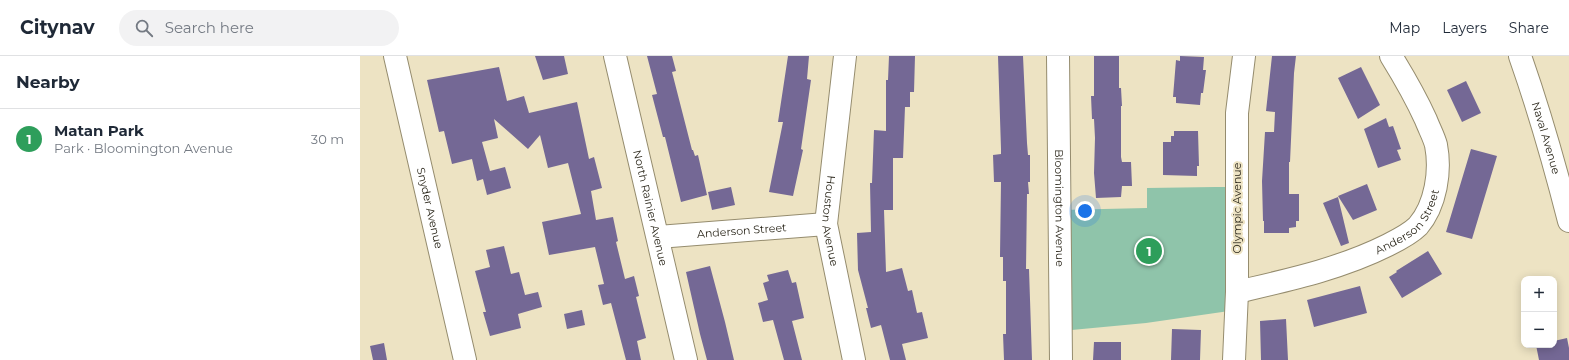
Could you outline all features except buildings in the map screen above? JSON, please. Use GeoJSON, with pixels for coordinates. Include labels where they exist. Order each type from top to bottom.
{"type":"FeatureCollection","features":[{"type":"Feature","properties":{"kind":"street","name":"Snyder Avenue"},"geometry":{"type":"LineString","coordinates":[[395,56],[465,360]]}},
{"type":"Feature","properties":{"kind":"street","name":"North Rainier Avenue"},"geometry":{"type":"LineString","coordinates":[[615,56],[686,360]]}},
{"type":"Feature","properties":{"kind":"street","name":"Houston Avenue"},"geometry":{"type":"LineString","coordinates":[[845,56],[826,224],[854,360]]}},
{"type":"Feature","properties":{"kind":"street","name":"Bloomington Avenue"},"geometry":{"type":"LineString","coordinates":[[1058,56],[1062,360]]}},
{"type":"Feature","properties":{"kind":"street","name":"Olympic Avenue"},"geometry":{"type":"LineString","coordinates":[[1234,360],[1237,292],[1237,113],[1244,56]]}},
{"type":"Feature","properties":{"kind":"street","name":"Anderson Street"},"geometry":{"type":"LineString","coordinates":[[1237,292],[1315,273],[1347,263],[1400,239],[1417,226],[1426,214],[1433,202],[1437,178],[1436,145],[1420,108],[1391,56]]}},
{"type":"Feature","properties":{"kind":"street","name":"Naval Avenue"},"geometry":{"type":"LineString","coordinates":[[1520,56],[1530,83],[1556,169],[1569,221]]}},
{"type":"Feature","properties":{"kind":"street","name":"Anderson Street"},"geometry":{"type":"LineString","coordinates":[[658,237],[826,224]]}},
{"type":"Feature","properties":{"kind":"green space"},"geometry":{"type":"Polygon","coordinates":[[[1237,187],[1236,310],[1146,323],[1061,331],[1060,210],[1147,208],[1147,188],[1237,187]]]}},
{"type":"Feature","properties":{"kind":"place","name":"Matan Park"},"geometry":{"type":"Point","coordinates":[1149,251]}}]}
